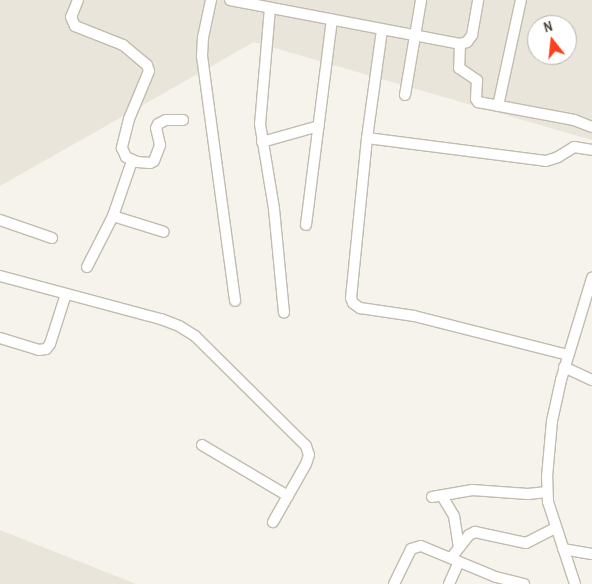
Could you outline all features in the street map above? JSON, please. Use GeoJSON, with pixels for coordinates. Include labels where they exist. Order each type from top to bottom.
{"type":"FeatureCollection","features":[{"type":"Feature","properties":{"kind":"street"},"geometry":{"type":"LineString","coordinates":[[78,0],[71,17],[75,26],[123,45],[147,66],[149,71],[129,119],[122,145],[126,157],[132,161],[150,163],[154,161],[160,145],[156,128],[158,124],[166,120],[182,120]]}},
{"type":"Feature","properties":{"kind":"street"},"geometry":{"type":"LineString","coordinates":[[212,0],[203,37],[202,56],[235,301]]}},
{"type":"Feature","properties":{"kind":"street"},"geometry":{"type":"LineString","coordinates":[[230,0],[258,3],[270,8],[460,44],[467,42],[472,35],[478,0]]}},
{"type":"Feature","properties":{"kind":"street"},"geometry":{"type":"LineString","coordinates":[[405,95],[421,0]]}},
{"type":"Feature","properties":{"kind":"street"},"geometry":{"type":"LineString","coordinates":[[498,106],[521,0]]}},
{"type":"Feature","properties":{"kind":"street"},"geometry":{"type":"LineString","coordinates":[[270,8],[261,107],[262,142],[274,209],[284,313]]}},
{"type":"Feature","properties":{"kind":"street"},"geometry":{"type":"LineString","coordinates":[[306,225],[332,20]]}},
{"type":"Feature","properties":{"kind":"street"},"geometry":{"type":"LineString","coordinates":[[382,30],[367,138],[351,298],[353,304],[360,308],[414,316],[568,355]]}},
{"type":"Feature","properties":{"kind":"street"},"geometry":{"type":"LineString","coordinates":[[460,44],[459,68],[477,80],[476,99],[482,104],[574,120],[592,127]]}},
{"type":"Feature","properties":{"kind":"street"},"geometry":{"type":"LineString","coordinates":[[262,142],[319,126]]}},
{"type":"Feature","properties":{"kind":"street"},"geometry":{"type":"LineString","coordinates":[[367,138],[546,161],[553,160],[574,147],[592,150]]}},
{"type":"Feature","properties":{"kind":"street"},"geometry":{"type":"LineString","coordinates":[[87,267],[113,216],[132,161]]}},
{"type":"Feature","properties":{"kind":"street"},"geometry":{"type":"LineString","coordinates":[[113,216],[164,232]]}},
{"type":"Feature","properties":{"kind":"street"},"geometry":{"type":"LineString","coordinates":[[0,220],[52,238]]}},
{"type":"Feature","properties":{"kind":"street"},"geometry":{"type":"LineString","coordinates":[[0,276],[161,319],[195,336],[306,446],[308,455],[306,464],[273,522]]}},
{"type":"Feature","properties":{"kind":"street"},"geometry":{"type":"LineString","coordinates":[[575,584],[556,528],[547,492],[552,422],[564,367],[592,278]]}},
{"type":"Feature","properties":{"kind":"street"},"geometry":{"type":"LineString","coordinates":[[0,338],[39,350],[46,349],[50,344],[66,294]]}},
{"type":"Feature","properties":{"kind":"street"},"geometry":{"type":"LineString","coordinates":[[564,367],[592,380]]}},
{"type":"Feature","properties":{"kind":"street"},"geometry":{"type":"LineString","coordinates":[[202,446],[288,496]]}},
{"type":"Feature","properties":{"kind":"street"},"geometry":{"type":"LineString","coordinates":[[459,548],[454,516],[437,496],[472,490],[528,494],[547,492]]}},
{"type":"Feature","properties":{"kind":"street"},"geometry":{"type":"LineString","coordinates":[[450,584],[459,548],[469,535],[475,532],[526,544],[556,528]]}},
{"type":"Feature","properties":{"kind":"street"},"geometry":{"type":"LineString","coordinates":[[394,584],[411,549],[415,546],[421,546],[496,576],[524,584]]}},
{"type":"Feature","properties":{"kind":"street"},"geometry":{"type":"LineString","coordinates":[[563,548],[592,554]]}},
{"type":"Feature","properties":{"kind":"shaded area"},"geometry":{"type":"Polygon","coordinates":[[[0,0],[592,0],[592,140],[254,42],[0,186],[0,0]]]}},
{"type":"Feature","properties":{"kind":"shaded area"},"geometry":{"type":"Polygon","coordinates":[[[0,530],[136,584],[0,584],[0,530]]]}}]}
